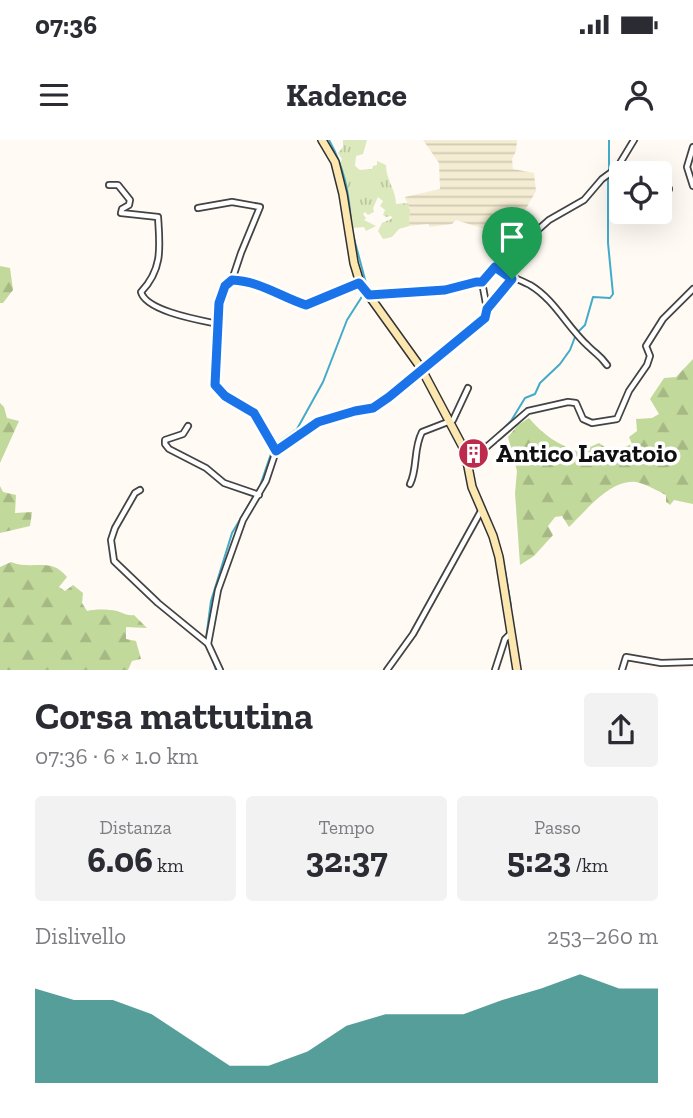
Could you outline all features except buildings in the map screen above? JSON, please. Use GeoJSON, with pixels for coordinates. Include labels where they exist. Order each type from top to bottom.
{"type":"FeatureCollection","features":[{"type":"Feature","properties":{"kind":"street"},"geometry":{"type":"LineString","coordinates":[[322,140],[335,162],[354,263],[365,290],[421,368],[461,441],[472,487],[499,557],[517,670]]}},
{"type":"Feature","properties":{"kind":"street"},"geometry":{"type":"LineString","coordinates":[[619,161],[634,140]]}},
{"type":"Feature","properties":{"kind":"street"},"geometry":{"type":"LineString","coordinates":[[693,148],[687,167],[693,186]]}},
{"type":"Feature","properties":{"kind":"street"},"geometry":{"type":"LineString","coordinates":[[232,280],[243,280],[268,288],[306,305],[365,290],[445,290],[482,282],[495,267],[549,220],[584,200],[609,175]]}},
{"type":"Feature","properties":{"kind":"street"},"geometry":{"type":"LineString","coordinates":[[109,185],[118,185],[130,200],[121,213],[158,217],[157,268],[141,292],[144,301],[157,308],[218,324]]}},
{"type":"Feature","properties":{"kind":"street"},"geometry":{"type":"LineString","coordinates":[[198,208],[232,202],[260,207],[232,280],[225,286],[219,303],[215,385],[225,396],[254,413],[275,448]]}},
{"type":"Feature","properties":{"kind":"street"},"geometry":{"type":"LineString","coordinates":[[495,267],[547,298],[607,365]]}},
{"type":"Feature","properties":{"kind":"street"},"geometry":{"type":"LineString","coordinates":[[487,309],[512,279]]}},
{"type":"Feature","properties":{"kind":"street"},"geometry":{"type":"LineString","coordinates":[[207,643],[218,590],[230,552],[275,448],[318,422],[373,408],[421,368],[447,351],[485,318],[487,309],[482,282]]}},
{"type":"Feature","properties":{"kind":"street"},"geometry":{"type":"LineString","coordinates":[[468,463],[528,411],[576,403],[583,419],[593,423],[617,419],[629,391],[647,365],[650,356],[646,346],[663,319],[693,289]]}},
{"type":"Feature","properties":{"kind":"street"},"geometry":{"type":"LineString","coordinates":[[410,484],[413,480],[415,451],[422,432],[451,421],[468,388]]}},
{"type":"Feature","properties":{"kind":"street"},"geometry":{"type":"LineString","coordinates":[[188,426],[183,434],[165,440],[169,449],[206,468],[224,483],[257,494]]}},
{"type":"Feature","properties":{"kind":"street"},"geometry":{"type":"LineString","coordinates":[[141,490],[136,491],[115,528],[111,540],[114,561],[158,603],[207,643],[220,670]]}},
{"type":"Feature","properties":{"kind":"street"},"geometry":{"type":"LineString","coordinates":[[387,670],[412,634],[481,511]]}},
{"type":"Feature","properties":{"kind":"street"},"geometry":{"type":"LineString","coordinates":[[495,670],[505,639],[512,632]]}},
{"type":"Feature","properties":{"kind":"street"},"geometry":{"type":"LineString","coordinates":[[622,670],[626,657],[661,663],[693,662]]}},
{"type":"Feature","properties":{"kind":"shaded area"},"geometry":{"type":"Polygon","coordinates":[[[423,140],[517,140],[512,159],[513,169],[534,173],[536,191],[520,219],[501,217],[491,231],[456,220],[452,224],[430,227],[428,224],[409,226],[410,210],[405,197],[440,189],[439,163],[423,140]]]}},
{"type":"Feature","properties":{"kind":"green space"},"geometry":{"type":"Polygon","coordinates":[[[343,140],[367,140],[363,154],[356,156],[355,166],[360,170],[372,169],[377,165],[377,161],[386,165],[396,204],[407,203],[410,210],[409,226],[399,229],[392,237],[383,239],[378,231],[382,223],[393,218],[383,215],[385,210],[380,206],[383,201],[378,197],[374,212],[363,214],[366,218],[364,220],[376,226],[366,231],[364,227],[352,228],[349,203],[339,165],[342,159],[338,153],[343,147],[343,140]]]}},
{"type":"Feature","properties":{"kind":"green space"},"geometry":{"type":"Polygon","coordinates":[[[0,266],[10,268],[13,290],[3,303],[0,303],[0,266]]]}},
{"type":"Feature","properties":{"kind":"green space"},"geometry":{"type":"Polygon","coordinates":[[[693,359],[693,504],[674,500],[670,505],[666,502],[666,495],[636,482],[626,482],[599,497],[569,527],[562,516],[555,517],[548,526],[553,535],[534,556],[520,565],[515,493],[517,471],[508,437],[518,425],[529,418],[545,434],[571,449],[579,452],[599,443],[612,452],[632,444],[629,437],[637,431],[636,419],[652,418],[659,414],[650,399],[664,378],[676,377],[693,359]]]}},
{"type":"Feature","properties":{"kind":"green space"},"geometry":{"type":"Polygon","coordinates":[[[0,403],[7,418],[19,421],[0,463],[0,403]]]}},
{"type":"Feature","properties":{"kind":"green space"},"geometry":{"type":"Polygon","coordinates":[[[0,486],[3,492],[16,495],[15,513],[32,512],[30,526],[0,533],[0,486]]]}},
{"type":"Feature","properties":{"kind":"green space"},"geometry":{"type":"Polygon","coordinates":[[[11,562],[48,565],[61,571],[67,577],[59,587],[65,591],[73,585],[83,593],[82,603],[87,611],[110,610],[134,615],[147,628],[126,627],[126,639],[136,641],[141,659],[132,661],[128,670],[0,670],[0,567],[11,562]]]}},
{"type":"Feature","properties":{"kind":"waterway"},"geometry":{"type":"LineString","coordinates":[[329,140],[345,180],[351,222]]}},
{"type":"Feature","properties":{"kind":"waterway"},"geometry":{"type":"LineString","coordinates":[[609,140],[609,161]]}},
{"type":"Feature","properties":{"kind":"waterway"},"geometry":{"type":"LineString","coordinates":[[578,332],[585,325],[593,297],[610,298],[613,294],[608,243],[608,176]]}},
{"type":"Feature","properties":{"kind":"waterway"},"geometry":{"type":"LineString","coordinates":[[352,231],[367,287]]}},
{"type":"Feature","properties":{"kind":"waterway"},"geometry":{"type":"LineString","coordinates":[[276,444],[297,429],[323,382],[347,320],[363,295]]}},
{"type":"Feature","properties":{"kind":"waterway"},"geometry":{"type":"LineString","coordinates":[[498,434],[511,421],[525,398],[535,394],[540,383],[560,364],[575,337]]}},
{"type":"Feature","properties":{"kind":"waterway"},"geometry":{"type":"LineString","coordinates":[[206,639],[211,601],[232,533],[260,486],[273,448]]}},
{"type":"Feature","properties":{"kind":"waterway"},"geometry":{"type":"LineString","coordinates":[[505,571],[511,606]]}},
{"type":"Feature","properties":{"kind":"waterway"},"geometry":{"type":"LineString","coordinates":[[211,655],[216,670]]}},
{"type":"Feature","properties":{"kind":"place","name":"Antico Lavatoio"},"geometry":{"type":"Point","coordinates":[473,453]}},
{"type":"Feature","properties":{"kind":"route"},"geometry":{"type":"LineString","coordinates":[[495,267],[512,279],[487,309],[485,318],[389,397],[373,408],[318,422],[276,451],[254,413],[216,389],[219,303],[225,286],[232,280],[243,280],[268,288],[306,305],[359,283],[369,295],[445,290],[482,282],[495,267]]}}]}
